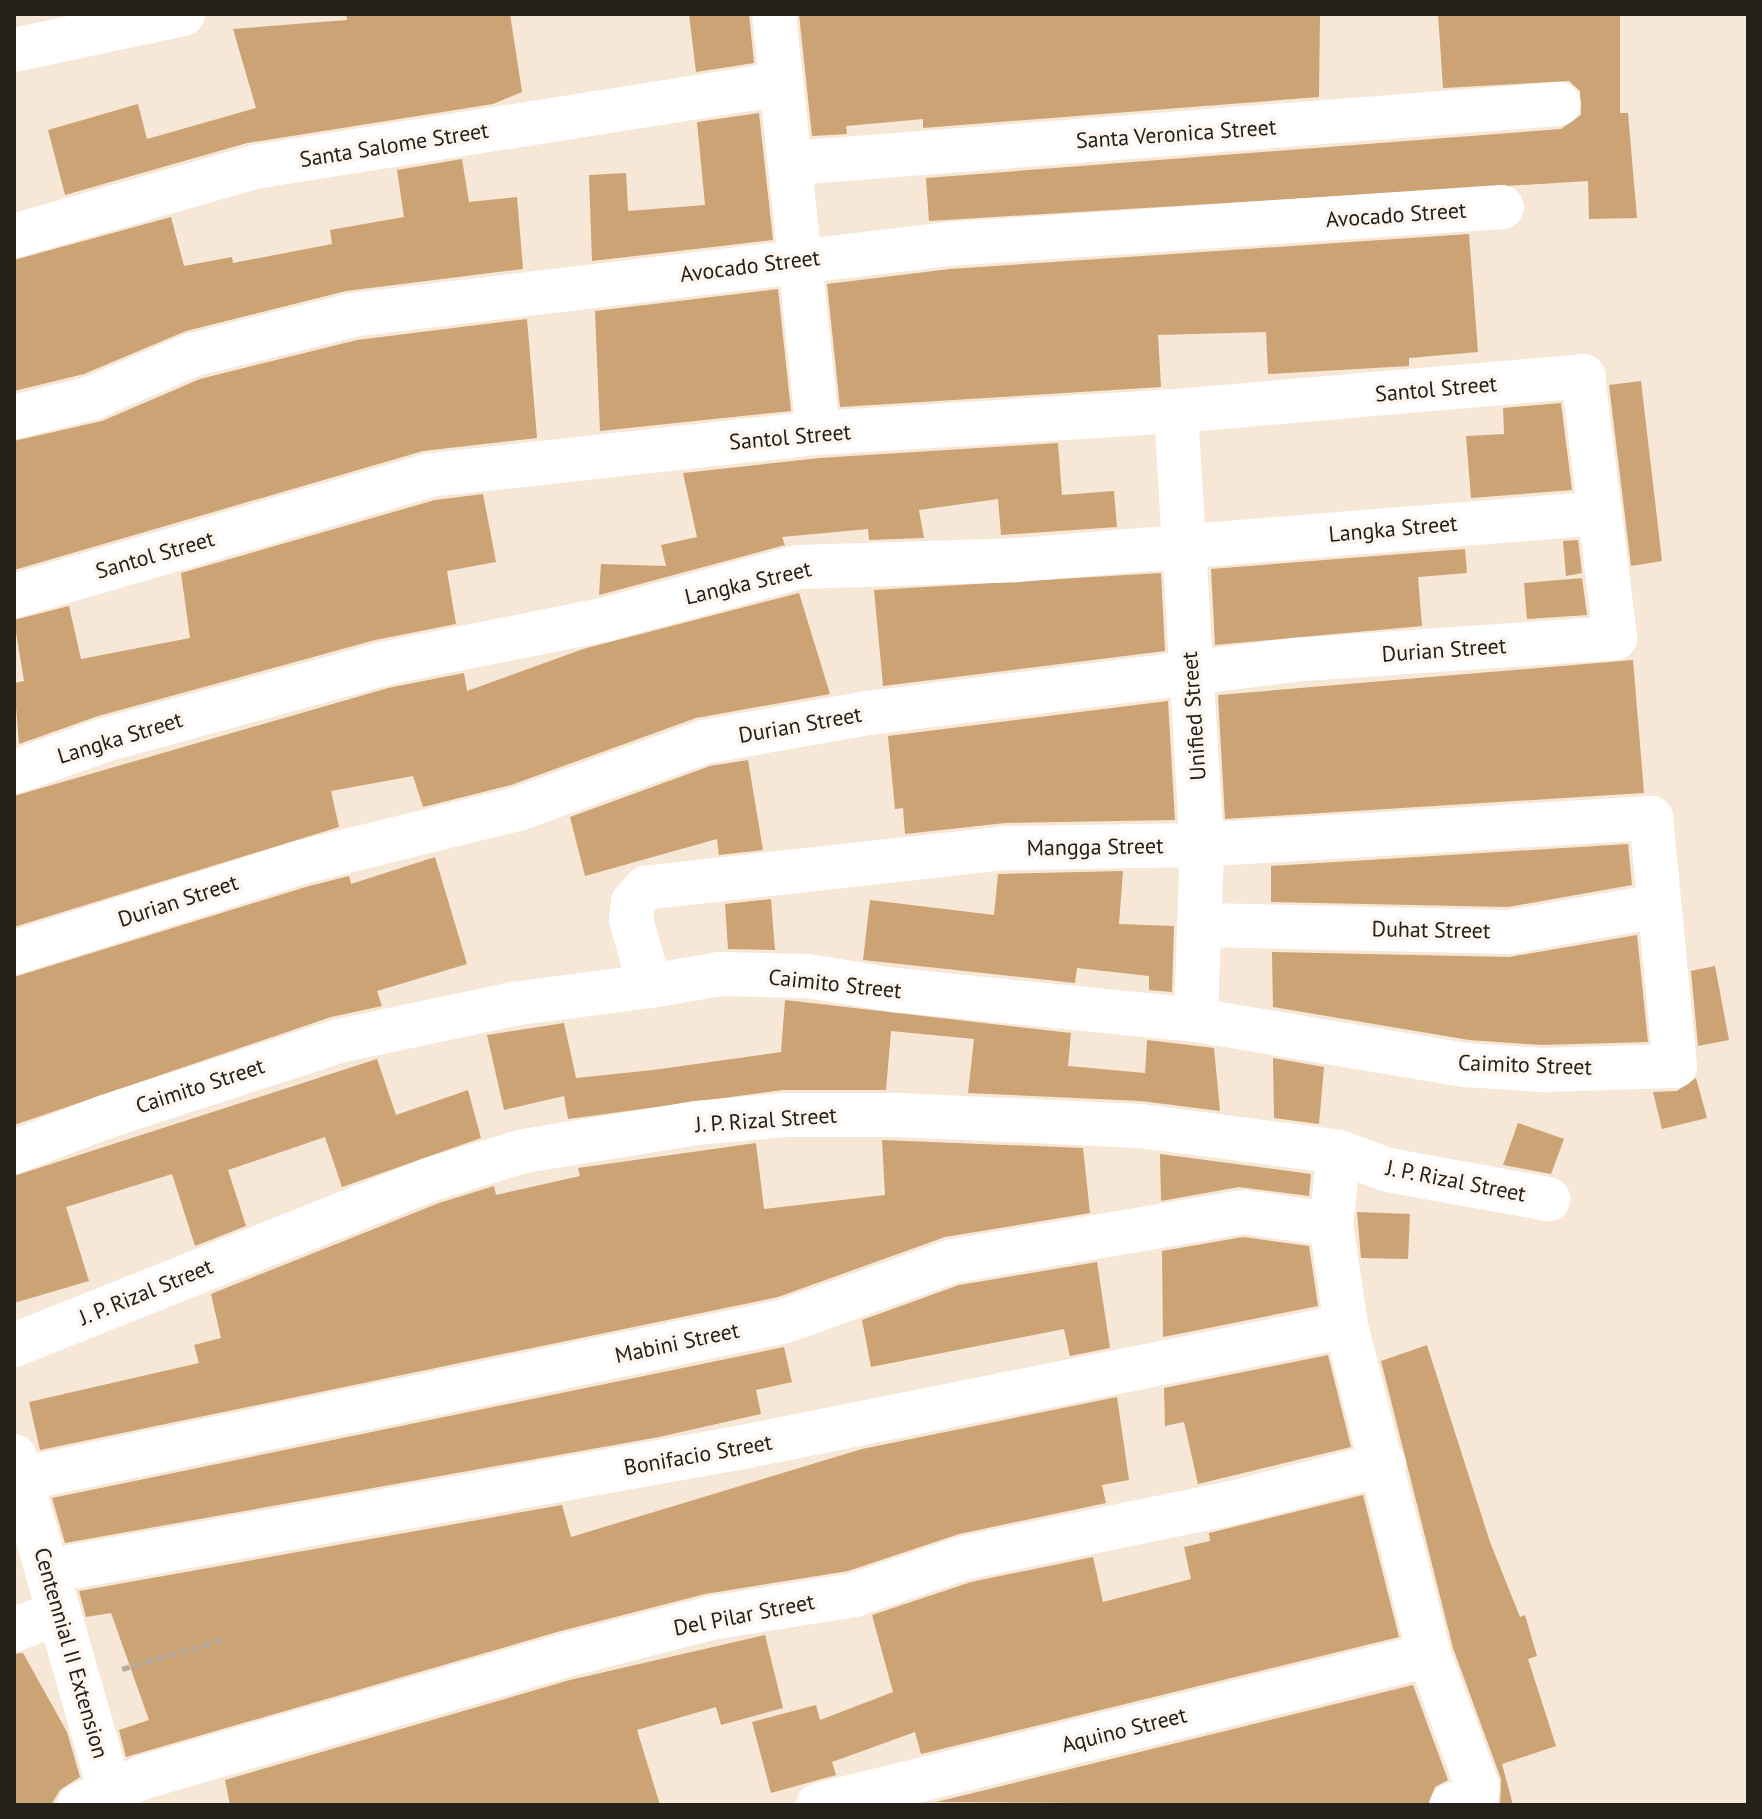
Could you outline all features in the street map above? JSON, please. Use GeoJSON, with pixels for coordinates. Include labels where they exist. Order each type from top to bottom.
{"type":"FeatureCollection","features":[{"type":"Feature","properties":{"kind":"street"},"geometry":{"type":"LineString","coordinates":[[14,50],[183,14]]}},
{"type":"Feature","properties":{"kind":"street"},"geometry":{"type":"LineString","coordinates":[[774,14],[818,433]]}},
{"type":"Feature","properties":{"kind":"street","name":"Santa Salome Street"},"geometry":{"type":"LineString","coordinates":[[14,236],[254,167],[780,84]]}},
{"type":"Feature","properties":{"kind":"street","name":"Santa Veronica Street"},"geometry":{"type":"LineString","coordinates":[[792,163],[1559,104]]}},
{"type":"Feature","properties":{"kind":"street","name":"Avocado Street"},"geometry":{"type":"LineString","coordinates":[[14,417],[92,398],[192,355],[352,315],[799,259],[948,244],[1502,207]]}},
{"type":"Feature","properties":{"kind":"street","name":"Santol Street"},"geometry":{"type":"LineString","coordinates":[[14,596],[430,475],[818,433],[1176,411],[1583,376],[1600,513]]}},
{"type":"Feature","properties":{"kind":"street","name":"Unified Street"},"geometry":{"type":"LineString","coordinates":[[1176,411],[1202,845],[1202,925],[1196,1020]]}},
{"type":"Feature","properties":{"kind":"street","name":"Langka Street"},"geometry":{"type":"LineString","coordinates":[[14,772],[105,740],[382,664],[607,619],[798,567],[1016,560],[1600,513]]}},
{"type":"Feature","properties":{"kind":"street","name":"Durian Street"},"geometry":{"type":"LineString","coordinates":[[14,953],[302,862],[518,809],[704,742],[868,713],[1192,676],[1294,660],[1615,638],[1600,513]]}},
{"type":"Feature","properties":{"kind":"street","name":"Mangga Street"},"geometry":{"type":"LineString","coordinates":[[650,986],[631,920],[633,902],[646,888],[1006,848],[1202,845],[1651,818],[1658,906]]}},
{"type":"Feature","properties":{"kind":"street","name":"Duhat Street"},"geometry":{"type":"LineString","coordinates":[[1202,925],[1510,932],[1658,906]]}},
{"type":"Feature","properties":{"kind":"street","name":"Caimito Street"},"geometry":{"type":"LineString","coordinates":[[14,1152],[105,1117],[339,1041],[513,1004],[720,974],[807,976],[895,990],[1196,1020],[1466,1065],[1542,1070],[1675,1066],[1658,906]]}},
{"type":"Feature","properties":{"kind":"street","name":"J. P. Rizal Street"},"geometry":{"type":"LineString","coordinates":[[14,1345],[431,1179],[524,1151],[697,1123],[785,1115],[899,1115],[1140,1126],[1339,1152],[1388,1170],[1548,1199]]}},
{"type":"Feature","properties":{"kind":"street"},"geometry":{"type":"LineString","coordinates":[[1339,1152],[1331,1224],[1346,1326],[1384,1464],[1429,1655],[1478,1788],[1463,1802]]}},
{"type":"Feature","properties":{"kind":"street","name":"Mabini Street"},"geometry":{"type":"LineString","coordinates":[[17,1468],[785,1321],[953,1261],[1243,1212],[1331,1224]]}},
{"type":"Feature","properties":{"kind":"street","name":"Bonifacio Street"},"geometry":{"type":"LineString","coordinates":[[14,1630],[53,1592],[748,1446],[1346,1326]]}},
{"type":"Feature","properties":{"kind":"street","name":"Del Pilar Street"},"geometry":{"type":"LineString","coordinates":[[100,1799],[578,1652],[711,1618],[854,1595],[964,1558],[1232,1503],[1384,1464]]}},
{"type":"Feature","properties":{"kind":"street","name":"Centennial II Extension"},"geometry":{"type":"LineString","coordinates":[[17,1468],[79,1681],[100,1799]]}},
{"type":"Feature","properties":{"kind":"street","name":"Aquino Street"},"geometry":{"type":"LineString","coordinates":[[818,1805],[1429,1655]]}},
{"type":"Feature","properties":{"kind":"path"},"geometry":{"type":"LineString","coordinates":[[79,1681],[224,1639]]}},
{"type":"Feature","properties":{"kind":"building"},"geometry":{"type":"Polygon","coordinates":[[[346,14],[510,14],[522,92],[493,104],[247,143],[65,195],[48,130],[138,104],[147,139],[256,108],[233,29],[347,20],[346,14]]]}},
{"type":"Feature","properties":{"kind":"building"},"geometry":{"type":"Polygon","coordinates":[[[689,14],[749,14],[754,63],[696,72],[689,14]]]}},
{"type":"Feature","properties":{"kind":"building"},"geometry":{"type":"Polygon","coordinates":[[[799,14],[1320,14],[1319,97],[923,128],[923,119],[846,126],[847,134],[812,136],[799,14]]]}},
{"type":"Feature","properties":{"kind":"building"},"geometry":{"type":"Polygon","coordinates":[[[1438,14],[1620,16],[1620,113],[1628,113],[1637,218],[1589,219],[1588,181],[929,221],[926,178],[1561,129],[1581,115],[1580,91],[1569,81],[1443,88],[1438,14]]]}},
{"type":"Feature","properties":{"kind":"building"},"geometry":{"type":"Polygon","coordinates":[[[759,113],[773,240],[592,261],[589,175],[626,173],[628,211],[705,205],[697,122],[759,113]]]}},
{"type":"Feature","properties":{"kind":"building"},"geometry":{"type":"Polygon","coordinates":[[[462,159],[469,202],[517,197],[523,269],[346,291],[186,331],[84,374],[14,391],[14,260],[171,217],[184,266],[232,257],[233,263],[332,244],[330,230],[404,217],[397,170],[462,159]]]}},
{"type":"Feature","properties":{"kind":"building"},"geometry":{"type":"Polygon","coordinates":[[[1469,234],[1478,352],[1409,358],[1409,366],[1268,374],[1266,332],[1158,335],[1161,387],[840,407],[827,284],[950,269],[1469,234]]]}},
{"type":"Feature","properties":{"kind":"building"},"geometry":{"type":"Polygon","coordinates":[[[778,289],[791,411],[600,431],[595,311],[778,289]]]}},
{"type":"Feature","properties":{"kind":"building"},"geometry":{"type":"Polygon","coordinates":[[[527,319],[537,438],[423,451],[14,570],[14,441],[102,421],[200,379],[357,340],[527,319]]]}},
{"type":"Feature","properties":{"kind":"building"},"geometry":{"type":"Polygon","coordinates":[[[1641,381],[1662,561],[1631,566],[1609,385],[1641,381]]]}},
{"type":"Feature","properties":{"kind":"building"},"geometry":{"type":"Polygon","coordinates":[[[1561,403],[1572,490],[1471,498],[1466,436],[1504,434],[1503,408],[1561,403]]]}},
{"type":"Feature","properties":{"kind":"building"},"geometry":{"type":"Polygon","coordinates":[[[1058,443],[1062,495],[1114,491],[1117,527],[1001,535],[998,499],[919,510],[924,538],[869,540],[868,529],[782,537],[785,545],[599,595],[601,564],[666,566],[661,545],[697,537],[683,473],[820,458],[1058,443]]]}},
{"type":"Feature","properties":{"kind":"building"},"geometry":{"type":"Polygon","coordinates":[[[483,494],[496,562],[447,571],[456,624],[375,640],[98,716],[19,744],[14,683],[24,681],[14,620],[69,606],[81,659],[190,638],[181,573],[435,500],[483,494]]]}},
{"type":"Feature","properties":{"kind":"building"},"geometry":{"type":"Polygon","coordinates":[[[1578,540],[1582,573],[1566,576],[1563,541],[1578,540]]]}},
{"type":"Feature","properties":{"kind":"building"},"geometry":{"type":"Polygon","coordinates":[[[1465,549],[1467,573],[1418,577],[1422,626],[1215,645],[1211,569],[1465,549]]]}},
{"type":"Feature","properties":{"kind":"building"},"geometry":{"type":"Polygon","coordinates":[[[1161,573],[1165,651],[883,686],[874,590],[1161,573]]]}},
{"type":"Feature","properties":{"kind":"building"},"geometry":{"type":"Polygon","coordinates":[[[1582,578],[1587,615],[1527,619],[1524,583],[1582,578]]]}},
{"type":"Feature","properties":{"kind":"building"},"geometry":{"type":"Polygon","coordinates":[[[799,593],[830,694],[696,718],[511,785],[423,807],[413,776],[331,791],[339,827],[14,927],[14,796],[388,688],[464,673],[467,691],[583,649],[799,593]]]}},
{"type":"Feature","properties":{"kind":"building"},"geometry":{"type":"Polygon","coordinates":[[[1633,660],[1644,793],[1225,819],[1218,695],[1633,660]]]}},
{"type":"Feature","properties":{"kind":"building"},"geometry":{"type":"Polygon","coordinates":[[[1168,701],[1175,820],[1005,823],[905,834],[903,808],[895,809],[888,736],[1168,701]]]}},
{"type":"Feature","properties":{"kind":"building"},"geometry":{"type":"Polygon","coordinates":[[[748,760],[763,850],[719,855],[717,839],[585,876],[570,817],[710,766],[748,760]]]}},
{"type":"Feature","properties":{"kind":"building"},"geometry":{"type":"Polygon","coordinates":[[[1628,844],[1632,885],[1508,907],[1271,902],[1271,866],[1628,844]]]}},
{"type":"Feature","properties":{"kind":"building"},"geometry":{"type":"Polygon","coordinates":[[[435,857],[467,964],[377,991],[382,1006],[331,1017],[14,1125],[14,977],[309,886],[349,876],[351,884],[435,857]]]}},
{"type":"Feature","properties":{"kind":"building"},"geometry":{"type":"Polygon","coordinates":[[[1123,871],[1119,924],[1174,926],[1172,992],[1149,990],[1149,976],[1077,968],[1075,983],[863,960],[870,900],[994,915],[998,874],[1123,871]]]}},
{"type":"Feature","properties":{"kind":"building"},"geometry":{"type":"Polygon","coordinates":[[[771,899],[775,950],[728,949],[725,904],[771,899]]]}},
{"type":"Feature","properties":{"kind":"building"},"geometry":{"type":"Polygon","coordinates":[[[1637,935],[1648,1042],[1542,1045],[1469,1040],[1273,1007],[1272,952],[1509,957],[1637,935]]]}},
{"type":"Feature","properties":{"kind":"building"},"geometry":{"type":"Polygon","coordinates":[[[1715,966],[1729,1040],[1698,1046],[1691,971],[1715,966]]]}},
{"type":"Feature","properties":{"kind":"building"},"geometry":{"type":"Polygon","coordinates":[[[785,1000],[1071,1033],[1068,1066],[1145,1073],[1147,1040],[1214,1048],[1220,1111],[1141,1101],[968,1093],[974,1039],[891,1031],[886,1090],[783,1090],[568,1119],[564,1096],[504,1110],[487,1035],[564,1023],[576,1078],[653,1070],[781,1052],[785,1000]]]}},
{"type":"Feature","properties":{"kind":"building"},"geometry":{"type":"Polygon","coordinates":[[[1273,1058],[1324,1067],[1319,1124],[1274,1118],[1273,1058]]]}},
{"type":"Feature","properties":{"kind":"building"},"geometry":{"type":"Polygon","coordinates":[[[377,1059],[396,1115],[468,1090],[481,1138],[342,1187],[325,1137],[228,1170],[246,1226],[195,1246],[172,1174],[66,1207],[89,1281],[14,1303],[14,1176],[377,1059]]]}},
{"type":"Feature","properties":{"kind":"building"},"geometry":{"type":"Polygon","coordinates":[[[1696,1078],[1707,1118],[1662,1129],[1653,1092],[1677,1091],[1696,1078]]]}},
{"type":"Feature","properties":{"kind":"building"},"geometry":{"type":"Polygon","coordinates":[[[1518,1123],[1564,1139],[1551,1174],[1503,1165],[1518,1123]]]}},
{"type":"Feature","properties":{"kind":"building"},"geometry":{"type":"Polygon","coordinates":[[[882,1140],[1083,1148],[1090,1213],[945,1237],[778,1297],[40,1450],[29,1402],[199,1363],[194,1345],[221,1338],[211,1294],[439,1203],[494,1186],[496,1195],[580,1176],[578,1168],[756,1143],[764,1209],[885,1195],[882,1140]]]}},
{"type":"Feature","properties":{"kind":"building"},"geometry":{"type":"Polygon","coordinates":[[[1160,1154],[1311,1174],[1309,1196],[1239,1187],[1161,1201],[1160,1154]]]}},
{"type":"Feature","properties":{"kind":"building"},"geometry":{"type":"Polygon","coordinates":[[[1357,1212],[1410,1214],[1408,1259],[1361,1258],[1357,1212]]]}},
{"type":"Feature","properties":{"kind":"building"},"geometry":{"type":"Polygon","coordinates":[[[1243,1237],[1309,1246],[1318,1306],[1163,1337],[1162,1251],[1243,1237]]]}},
{"type":"Feature","properties":{"kind":"building"},"geometry":{"type":"Polygon","coordinates":[[[1097,1262],[1110,1348],[1070,1356],[1064,1329],[871,1367],[862,1320],[959,1285],[1097,1262]]]}},
{"type":"Feature","properties":{"kind":"building"},"geometry":{"type":"Polygon","coordinates":[[[1427,1345],[1490,1542],[1520,1617],[1525,1615],[1537,1656],[1528,1659],[1556,1746],[1502,1764],[1513,1805],[1500,1805],[1501,1779],[1453,1648],[1381,1361],[1427,1345]]]}},
{"type":"Feature","properties":{"kind":"building"},"geometry":{"type":"Polygon","coordinates":[[[784,1347],[792,1382],[756,1390],[761,1414],[659,1437],[65,1543],[52,1498],[784,1347]]]}},
{"type":"Feature","properties":{"kind":"building"},"geometry":{"type":"Polygon","coordinates":[[[1328,1355],[1351,1447],[1198,1484],[1184,1422],[1165,1426],[1164,1388],[1328,1355]]]}},
{"type":"Feature","properties":{"kind":"building"},"geometry":{"type":"Polygon","coordinates":[[[1117,1397],[1129,1480],[1102,1485],[1106,1503],[959,1534],[848,1571],[705,1594],[557,1632],[126,1757],[119,1730],[149,1720],[111,1613],[86,1617],[79,1591],[562,1505],[571,1537],[862,1449],[1117,1397]]]}},
{"type":"Feature","properties":{"kind":"building"},"geometry":{"type":"Polygon","coordinates":[[[1363,1495],[1399,1637],[921,1754],[915,1732],[832,1762],[836,1775],[771,1793],[752,1722],[816,1705],[820,1720],[893,1692],[872,1615],[971,1582],[1093,1557],[1103,1602],[1191,1579],[1184,1547],[1210,1541],[1209,1533],[1363,1495]]]}},
{"type":"Feature","properties":{"kind":"building"},"geometry":{"type":"Polygon","coordinates":[[[765,1635],[783,1708],[721,1725],[716,1707],[637,1730],[660,1805],[230,1805],[225,1780],[570,1680],[765,1635]]]}},
{"type":"Feature","properties":{"kind":"building"},"geometry":{"type":"Polygon","coordinates":[[[23,1653],[67,1732],[80,1777],[60,1790],[51,1805],[14,1805],[14,1654],[23,1653]]]}},
{"type":"Feature","properties":{"kind":"building"},"geometry":{"type":"Polygon","coordinates":[[[1413,1685],[1448,1780],[1435,1787],[1428,1805],[936,1802],[1413,1685]]]}}]}
